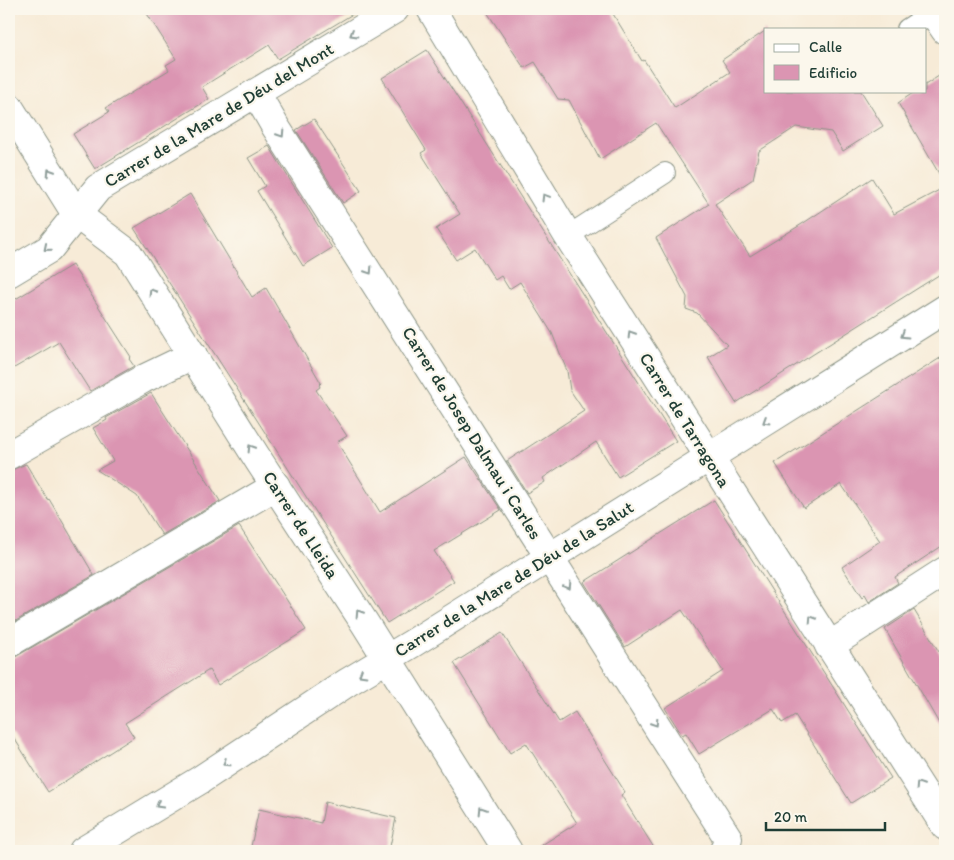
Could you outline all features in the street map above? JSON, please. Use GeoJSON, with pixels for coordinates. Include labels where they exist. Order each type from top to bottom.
{"type":"FeatureCollection","features":[{"type":"Feature","properties":{"kind":"street","name":"Carrer de la Mare de Déu del Mont"},"geometry":{"type":"LineString","coordinates":[[9,273],[48,249],[98,188],[395,9]]}},
{"type":"Feature","properties":{"kind":"street","name":"Carrer de Tarragona"},"geometry":{"type":"LineString","coordinates":[[431,9],[568,236],[945,826]]}},
{"type":"Feature","properties":{"kind":"street","name":"Carrer de Josep Dalmau i Carles"},"geometry":{"type":"LineString","coordinates":[[256,93],[728,838],[724,851]]}},
{"type":"Feature","properties":{"kind":"street"},"geometry":{"type":"LineString","coordinates":[[9,107],[76,214]]}},
{"type":"Feature","properties":{"kind":"street","name":"Carrer de Lleida"},"geometry":{"type":"LineString","coordinates":[[76,214],[128,253],[508,851]]}},
{"type":"Feature","properties":{"kind":"street","name":"Carrer de la Mare de Déu de la Salut"},"geometry":{"type":"LineString","coordinates":[[83,851],[200,780],[348,682],[945,309]]}},
{"type":"Feature","properties":{"kind":"street"},"geometry":{"type":"LineString","coordinates":[[9,455],[143,379],[186,344]]}},
{"type":"Feature","properties":{"kind":"street"},"geometry":{"type":"LineString","coordinates":[[9,643],[276,486]]}},
{"type":"Feature","properties":{"kind":"street"},"geometry":{"type":"LineString","coordinates":[[829,646],[945,571]]}},
{"type":"Feature","properties":{"kind":"lane"},"geometry":{"type":"LineString","coordinates":[[910,28],[937,17]]}},
{"type":"Feature","properties":{"kind":"lane"},"geometry":{"type":"LineString","coordinates":[[568,236],[666,173]]}},
{"type":"Feature","properties":{"kind":"building"},"geometry":{"type":"Polygon","coordinates":[[[144,9],[361,9],[278,59],[269,45],[202,87],[209,99],[95,169],[73,134],[109,112],[106,108],[169,70],[166,65],[176,59],[144,9]]]}},
{"type":"Feature","properties":{"kind":"building"},"geometry":{"type":"Polygon","coordinates":[[[485,9],[610,9],[642,61],[644,60],[675,108],[730,72],[722,60],[764,32],[764,92],[862,92],[883,126],[843,151],[831,132],[796,127],[759,151],[753,179],[715,204],[750,256],[872,178],[894,214],[945,187],[945,271],[736,403],[708,357],[727,345],[697,313],[686,309],[687,297],[656,238],[709,204],[656,123],[600,159],[569,100],[558,99],[535,62],[524,68],[485,9]]]}},
{"type":"Feature","properties":{"kind":"building"},"geometry":{"type":"Polygon","coordinates":[[[427,50],[676,441],[618,477],[596,442],[543,478],[545,482],[527,493],[507,461],[584,411],[570,390],[567,371],[552,333],[520,282],[509,289],[501,276],[495,280],[475,248],[456,260],[436,229],[460,214],[421,153],[426,150],[382,78],[427,50]]]}},
{"type":"Feature","properties":{"kind":"building"},"geometry":{"type":"Polygon","coordinates":[[[945,72],[945,184],[898,103],[914,92],[926,92],[926,84],[945,72]]]}},
{"type":"Feature","properties":{"kind":"building"},"geometry":{"type":"Polygon","coordinates":[[[314,119],[361,191],[343,203],[296,130],[314,119]]]}},
{"type":"Feature","properties":{"kind":"building"},"geometry":{"type":"Polygon","coordinates":[[[269,146],[332,248],[303,266],[257,191],[265,186],[248,158],[269,146]]]}},
{"type":"Feature","properties":{"kind":"building"},"geometry":{"type":"Polygon","coordinates":[[[190,194],[252,297],[266,288],[321,383],[320,387],[316,390],[347,436],[337,442],[380,512],[466,457],[501,510],[434,551],[454,581],[387,623],[134,228],[190,194]]]}},
{"type":"Feature","properties":{"kind":"building"},"geometry":{"type":"Polygon","coordinates":[[[72,265],[131,357],[129,359],[134,366],[90,391],[59,342],[9,371],[9,303],[72,265]]]}},
{"type":"Feature","properties":{"kind":"building"},"geometry":{"type":"Polygon","coordinates":[[[945,355],[945,544],[895,577],[898,583],[869,602],[865,595],[862,598],[842,567],[880,541],[841,484],[804,508],[775,463],[945,355]]]}},
{"type":"Feature","properties":{"kind":"building"},"geometry":{"type":"Polygon","coordinates":[[[151,393],[220,501],[162,535],[137,496],[97,470],[113,461],[93,428],[107,420],[106,418],[151,393]]]}},
{"type":"Feature","properties":{"kind":"building"},"geometry":{"type":"Polygon","coordinates":[[[26,464],[94,575],[9,625],[9,471],[26,464]]]}},
{"type":"Feature","properties":{"kind":"building"},"geometry":{"type":"Polygon","coordinates":[[[714,500],[891,778],[851,803],[795,715],[782,723],[773,709],[699,754],[686,733],[682,735],[665,708],[723,671],[682,610],[625,647],[584,582],[714,500]]]}},
{"type":"Feature","properties":{"kind":"building"},"geometry":{"type":"Polygon","coordinates":[[[239,526],[306,630],[218,685],[209,670],[125,723],[134,737],[48,792],[9,730],[9,659],[239,526]]]}},
{"type":"Feature","properties":{"kind":"building"},"geometry":{"type":"Polygon","coordinates":[[[914,610],[945,662],[945,734],[885,629],[914,610]]]}},
{"type":"Feature","properties":{"kind":"building"},"geometry":{"type":"Polygon","coordinates":[[[502,633],[559,722],[575,712],[625,792],[621,795],[656,851],[532,851],[577,823],[526,743],[510,753],[454,663],[502,633]]]}},
{"type":"Feature","properties":{"kind":"building"},"geometry":{"type":"Polygon","coordinates":[[[325,802],[396,818],[389,851],[250,851],[259,809],[321,823],[325,802]]]}}]}
